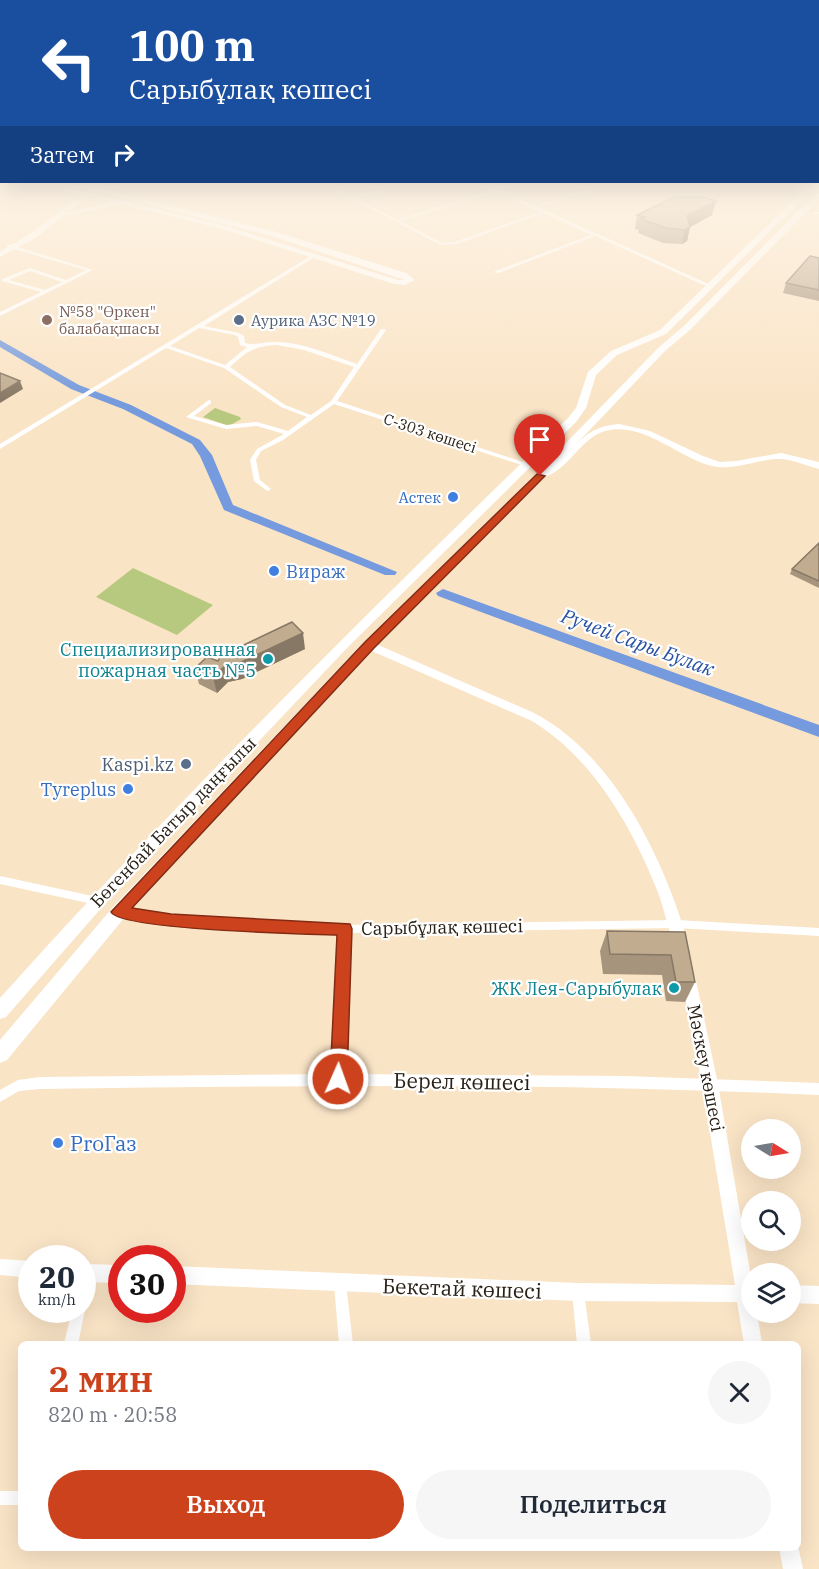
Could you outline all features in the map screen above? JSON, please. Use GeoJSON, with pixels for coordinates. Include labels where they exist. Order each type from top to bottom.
{"type":"FeatureCollection","features":[{"type":"Feature","properties":{"kind":"main road"},"geometry":{"type":"LineString","coordinates":[[323,257],[397,282],[407,283],[411,278],[346,257]]}},
{"type":"Feature","properties":{"kind":"main road"},"geometry":{"type":"LineString","coordinates":[[677,336],[663,332],[740,257]]}},
{"type":"Feature","properties":{"kind":"main road"},"geometry":{"type":"LineString","coordinates":[[741,257],[753,261]]}},
{"type":"Feature","properties":{"kind":"main road"},"geometry":{"type":"LineString","coordinates":[[688,327],[757,257]]}},
{"type":"Feature","properties":{"kind":"main road"},"geometry":{"type":"LineString","coordinates":[[688,327],[711,316],[771,257]]}},
{"type":"Feature","properties":{"kind":"main road","name":"Бөгенбай Батыр даңғылы"},"geometry":{"type":"LineString","coordinates":[[0,1054],[119,912],[369,645],[540,476],[641,370],[688,327]]}},
{"type":"Feature","properties":{"kind":"main road","name":"Бөгенбай Батыр даңғылы"},"geometry":{"type":"LineString","coordinates":[[0,1011],[97,901],[350,636],[454,538],[581,408],[591,374],[614,353],[663,332]]}},
{"type":"Feature","properties":{"kind":"main road"},"geometry":{"type":"LineString","coordinates":[[540,476],[554,472],[589,436],[612,427],[642,432],[713,464],[743,465],[755,459],[780,456],[819,466]]}},
{"type":"Feature","properties":{"kind":"main road"},"geometry":{"type":"LineString","coordinates":[[454,538],[471,545]]}},
{"type":"Feature","properties":{"kind":"main road","name":"Мәскеу көшесі"},"geometry":{"type":"LineString","coordinates":[[350,636],[369,645]]}},
{"type":"Feature","properties":{"kind":"main road","name":"Сарыбұлақ көшесі"},"geometry":{"type":"LineString","coordinates":[[97,901],[119,912]]}},
{"type":"Feature","properties":{"kind":"street"},"geometry":{"type":"LineString","coordinates":[[0,314],[90,270],[48,257]]}},
{"type":"Feature","properties":{"kind":"street"},"geometry":{"type":"LineString","coordinates":[[0,447],[312,257]]}},
{"type":"Feature","properties":{"kind":"street"},"geometry":{"type":"LineString","coordinates":[[497,272],[536,257]]}},
{"type":"Feature","properties":{"kind":"street"},"geometry":{"type":"LineString","coordinates":[[645,257],[710,286]]}},
{"type":"Feature","properties":{"kind":"street"},"geometry":{"type":"LineString","coordinates":[[43,291],[4,280],[30,269],[64,281]]}},
{"type":"Feature","properties":{"kind":"street"},"geometry":{"type":"LineString","coordinates":[[198,326],[237,334],[241,336],[242,344],[252,347],[292,345],[357,366]]}},
{"type":"Feature","properties":{"kind":"street"},"geometry":{"type":"LineString","coordinates":[[268,489],[257,481],[253,460],[259,450],[290,433],[333,402],[383,330]]}},
{"type":"Feature","properties":{"kind":"street"},"geometry":{"type":"LineString","coordinates":[[165,346],[226,368],[278,403],[312,417]]}},
{"type":"Feature","properties":{"kind":"street"},"geometry":{"type":"LineString","coordinates":[[226,368],[252,347]]}},
{"type":"Feature","properties":{"kind":"street"},"geometry":{"type":"LineString","coordinates":[[209,402],[189,417],[226,428],[257,424],[290,433]]}},
{"type":"Feature","properties":{"kind":"street","name":"С-303 көшесі"},"geometry":{"type":"LineString","coordinates":[[333,402],[527,465]]}},
{"type":"Feature","properties":{"kind":"street","name":"Мәскеу көшесі"},"geometry":{"type":"LineString","coordinates":[[369,645],[538,720],[585,757],[639,838],[677,924],[710,1084],[742,1263]]}},
{"type":"Feature","properties":{"kind":"street","name":"Сарыбұлақ көшесі"},"geometry":{"type":"LineString","coordinates":[[0,880],[97,901]]}},
{"type":"Feature","properties":{"kind":"street","name":"Сарыбұлақ көшесі"},"geometry":{"type":"LineString","coordinates":[[119,912],[171,921],[345,929],[677,924],[819,932]]}},
{"type":"Feature","properties":{"kind":"street"},"geometry":{"type":"LineString","coordinates":[[338,1079],[345,929]]}},
{"type":"Feature","properties":{"kind":"street","name":"Берел көшесі"},"geometry":{"type":"LineString","coordinates":[[0,1096],[18,1086],[40,1083],[338,1079],[710,1084],[819,1089]]}},
{"type":"Feature","properties":{"kind":"street"},"geometry":{"type":"LineString","coordinates":[[0,1268],[18,1269]]}},
{"type":"Feature","properties":{"kind":"street","name":"Бекетай көшесі"},"geometry":{"type":"LineString","coordinates":[[186,1276],[340,1284],[578,1292],[741,1294]]}},
{"type":"Feature","properties":{"kind":"street"},"geometry":{"type":"LineString","coordinates":[[340,1284],[346,1341]]}},
{"type":"Feature","properties":{"kind":"street"},"geometry":{"type":"LineString","coordinates":[[578,1292],[584,1341]]}},
{"type":"Feature","properties":{"kind":"street"},"geometry":{"type":"LineString","coordinates":[[801,1294],[819,1295]]}},
{"type":"Feature","properties":{"kind":"street"},"geometry":{"type":"LineString","coordinates":[[72,1341],[75,1323]]}},
{"type":"Feature","properties":{"kind":"street","name":"Мәскеу көшесі"},"geometry":{"type":"LineString","coordinates":[[751,1323],[753,1341]]}},
{"type":"Feature","properties":{"kind":"street"},"geometry":{"type":"LineString","coordinates":[[0,1498],[18,1498]]}},
{"type":"Feature","properties":{"kind":"street"},"geometry":{"type":"LineString","coordinates":[[790,1551],[793,1569]]}},
{"type":"Feature","properties":{"kind":"green space"},"geometry":{"type":"Polygon","coordinates":[[[215,408],[241,419],[229,426],[203,417],[215,408]]]}},
{"type":"Feature","properties":{"kind":"green space"},"geometry":{"type":"Polygon","coordinates":[[[133,568],[213,605],[177,635],[96,597],[133,568]]]}},
{"type":"Feature","properties":{"kind":"building"},"geometry":{"type":"Polygon","coordinates":[[[809,257],[819,258],[819,290],[786,283],[809,257]]]}},
{"type":"Feature","properties":{"kind":"building"},"geometry":{"type":"Polygon","coordinates":[[[0,373],[20,381],[0,393],[0,373]]]}},
{"type":"Feature","properties":{"kind":"building"},"geometry":{"type":"Polygon","coordinates":[[[819,543],[819,581],[792,569],[819,543]]]}},
{"type":"Feature","properties":{"kind":"building"},"geometry":{"type":"Polygon","coordinates":[[[292,622],[303,633],[239,663],[225,666],[213,677],[195,668],[207,657],[218,661],[220,657],[229,652],[292,622]]]}},
{"type":"Feature","properties":{"kind":"building"},"geometry":{"type":"Polygon","coordinates":[[[607,931],[685,932],[695,982],[676,982],[671,955],[610,954],[607,931]]]}},
{"type":"Feature","properties":{"kind":"waterway"},"geometry":{"type":"LineString","coordinates":[[0,343],[75,387],[127,407],[196,442],[206,455],[228,507],[390,572]]}},
{"type":"Feature","properties":{"kind":"waterway","name":"Ручей Сары Булак"},"geometry":{"type":"LineString","coordinates":[[443,593],[819,731]]}},
{"type":"Feature","properties":{"kind":"place","name":"№58 \"Өркен\" балабақшасы"},"geometry":{"type":"Point","coordinates":[47,320]}},
{"type":"Feature","properties":{"kind":"place","name":"Аурика АЗС №19"},"geometry":{"type":"Point","coordinates":[239,320]}},
{"type":"Feature","properties":{"kind":"place","name":"Астек"},"geometry":{"type":"Point","coordinates":[453,497]}},
{"type":"Feature","properties":{"kind":"place","name":"Вираж"},"geometry":{"type":"Point","coordinates":[274,571]}},
{"type":"Feature","properties":{"kind":"place","name":"Специализированная пожарная часть №5"},"geometry":{"type":"Point","coordinates":[268,659]}},
{"type":"Feature","properties":{"kind":"place","name":"Kaspi.kz"},"geometry":{"type":"Point","coordinates":[186,764]}},
{"type":"Feature","properties":{"kind":"place","name":"Tyreplus"},"geometry":{"type":"Point","coordinates":[128,789]}},
{"type":"Feature","properties":{"kind":"place","name":"ЖК Лея-Сарыбулак"},"geometry":{"type":"Point","coordinates":[674,988]}},
{"type":"Feature","properties":{"kind":"place","name":"ProГаз"},"geometry":{"type":"Point","coordinates":[58,1143]}},
{"type":"Feature","properties":{"kind":"route"},"geometry":{"type":"LineString","coordinates":[[338,1079],[345,929],[171,921],[135,917],[119,912],[369,645],[540,476]]}}]}
